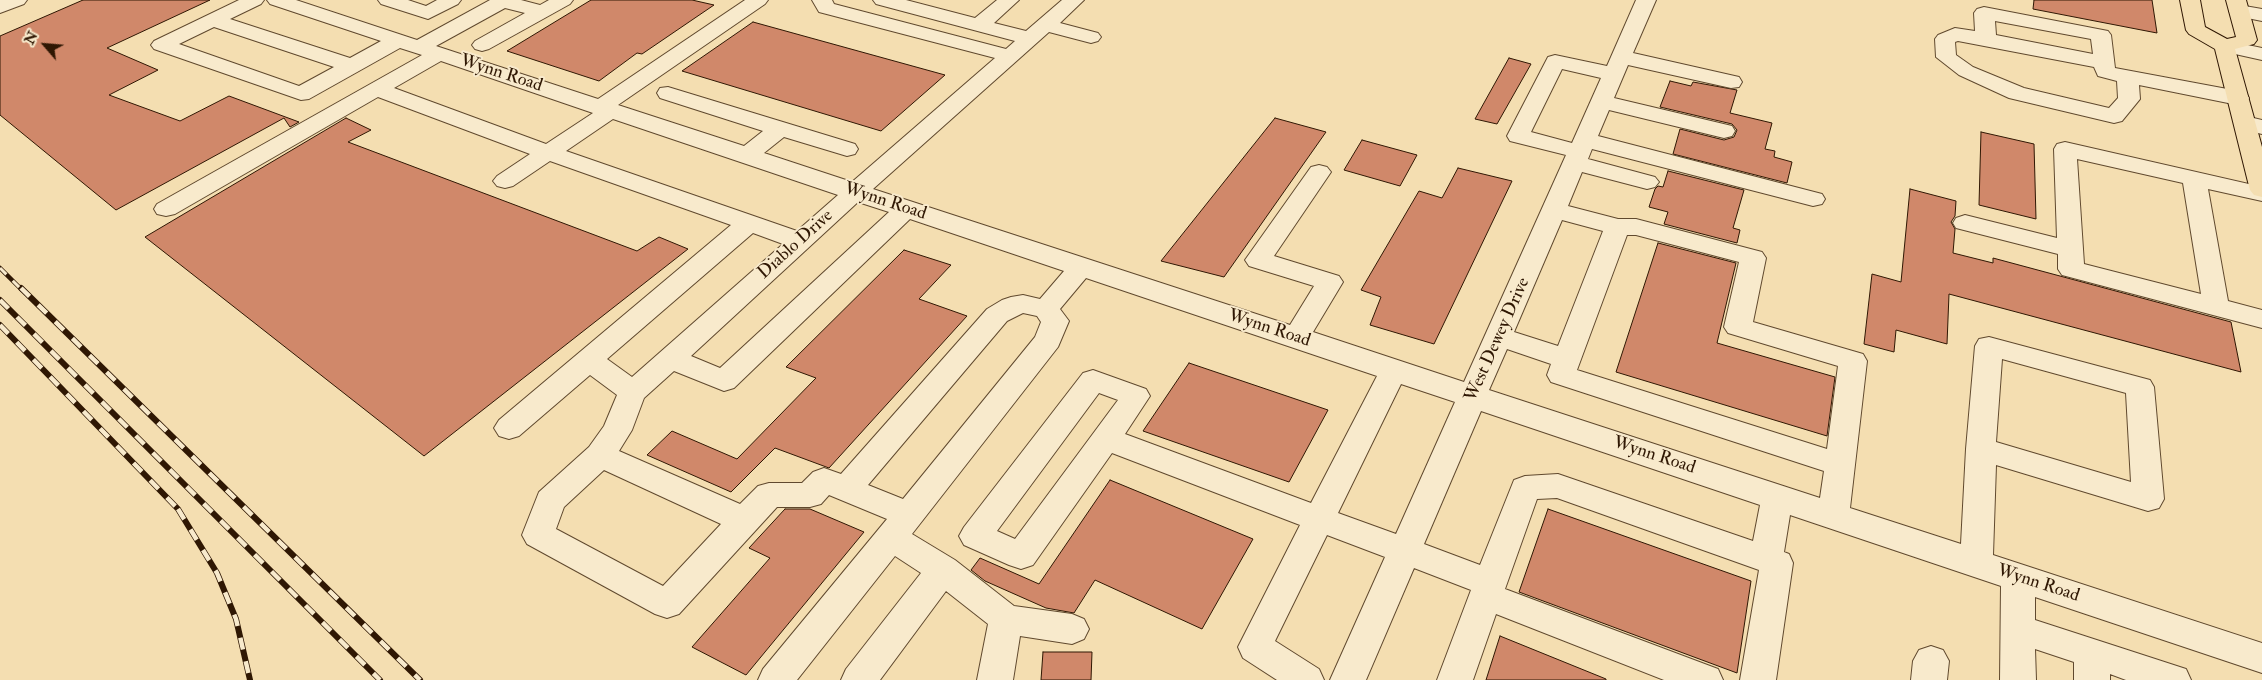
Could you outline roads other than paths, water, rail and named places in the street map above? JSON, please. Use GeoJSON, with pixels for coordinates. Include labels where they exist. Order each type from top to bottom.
{"type":"FeatureCollection","features":[{"type":"Feature","properties":{"kind":"main road"},"geometry":{"type":"LineString","coordinates":[[2190,0],[2196,30],[2224,46],[2247,40],[2238,5]]}},
{"type":"Feature","properties":{"kind":"main road"},"geometry":{"type":"LineString","coordinates":[[2224,46],[2238,98],[2253,125],[2262,190]]}},
{"type":"Feature","properties":{"kind":"street"},"geometry":{"type":"LineString","coordinates":[[0,7],[17,0]]}},
{"type":"Feature","properties":{"kind":"street"},"geometry":{"type":"LineString","coordinates":[[254,0],[161,44],[301,94],[352,66],[419,47],[503,0],[542,12]]}},
{"type":"Feature","properties":{"kind":"street","name":"Wynn Road"},"geometry":{"type":"LineString","coordinates":[[277,0],[2262,658]]}},
{"type":"Feature","properties":{"kind":"street"},"geometry":{"type":"LineString","coordinates":[[388,0],[428,13],[452,0]]}},
{"type":"Feature","properties":{"kind":"street"},"geometry":{"type":"LineString","coordinates":[[482,45],[562,0]]}},
{"type":"Feature","properties":{"kind":"street"},"geometry":{"type":"LineString","coordinates":[[505,181],[548,153],[758,0]]}},
{"type":"Feature","properties":{"kind":"street"},"geometry":{"type":"LineString","coordinates":[[822,0],[826,8],[1011,56]]}},
{"type":"Feature","properties":{"kind":"street"},"geometry":{"type":"LineString","coordinates":[[883,0],[979,25],[1092,37]]}},
{"type":"Feature","properties":{"kind":"street"},"geometry":{"type":"LineString","coordinates":[[979,25],[1009,0]]}},
{"type":"Feature","properties":{"kind":"street","name":"Diablo Drive"},"geometry":{"type":"LineString","coordinates":[[632,393],[854,192],[1074,0]]}},
{"type":"Feature","properties":{"kind":"street","name":"West Dewey Drive"},"geometry":{"type":"LineString","coordinates":[[1348,680],[1474,397],[1646,0]]}},
{"type":"Feature","properties":{"kind":"street"},"geometry":{"type":"LineString","coordinates":[[2238,5],[2262,15]]}},
{"type":"Feature","properties":{"kind":"street"},"geometry":{"type":"LineString","coordinates":[[212,20],[352,66]]}},
{"type":"Feature","properties":{"kind":"street"},"geometry":{"type":"LineString","coordinates":[[2127,76],[2129,99],[2114,116],[2017,93],[1966,71],[1946,57],[1946,39],[1955,34],[1986,39],[2104,63],[2105,72],[2127,76],[2238,98]]}},
{"type":"Feature","properties":{"kind":"street"},"geometry":{"type":"LineString","coordinates":[[2224,46],[2262,54]]}},
{"type":"Feature","properties":{"kind":"street"},"geometry":{"type":"LineString","coordinates":[[166,209],[376,89],[419,47]]}},
{"type":"Feature","properties":{"kind":"street"},"geometry":{"type":"LineString","coordinates":[[1731,82],[1618,65],[1555,61],[1518,136],[1580,152],[1814,199]]}},
{"type":"Feature","properties":{"kind":"street"},"geometry":{"type":"LineString","coordinates":[[376,89],[548,153],[800,241]]}},
{"type":"Feature","properties":{"kind":"street"},"geometry":{"type":"LineString","coordinates":[[654,125],[678,96],[847,150]]}},
{"type":"Feature","properties":{"kind":"street"},"geometry":{"type":"LineString","coordinates":[[1602,102],[1724,131]]}},
{"type":"Feature","properties":{"kind":"street"},"geometry":{"type":"LineString","coordinates":[[746,156],[780,129]]}},
{"type":"Feature","properties":{"kind":"street"},"geometry":{"type":"LineString","coordinates":[[2262,194],[2065,149],[2071,269],[2262,319]]}},
{"type":"Feature","properties":{"kind":"street"},"geometry":{"type":"LineString","coordinates":[[1580,152],[1647,182]]}},
{"type":"Feature","properties":{"kind":"street"},"geometry":{"type":"LineString","coordinates":[[1296,338],[1330,282],[1258,260],[1319,172]]}},
{"type":"Feature","properties":{"kind":"street"},"geometry":{"type":"LineString","coordinates":[[2194,178],[2216,307]]}},
{"type":"Feature","properties":{"kind":"street"},"geometry":{"type":"LineString","coordinates":[[670,358],[724,381],[907,209]]}},
{"type":"Feature","properties":{"kind":"street"},"geometry":{"type":"LineString","coordinates":[[1555,210],[1617,227],[1636,227],[1753,258],[1738,327],[1853,361],[1833,516]]}},
{"type":"Feature","properties":{"kind":"street"},"geometry":{"type":"LineString","coordinates":[[509,428],[750,223]]}},
{"type":"Feature","properties":{"kind":"street"},"geometry":{"type":"LineString","coordinates":[[1965,223],[2070,249]]}},
{"type":"Feature","properties":{"kind":"street"},"geometry":{"type":"LineString","coordinates":[[1617,227],[1561,374],[1839,464]]}},
{"type":"Feature","properties":{"kind":"street"},"geometry":{"type":"LineString","coordinates":[[1046,310],[1082,267]]}},
{"type":"Feature","properties":{"kind":"street"},"geometry":{"type":"LineString","coordinates":[[776,680],[1048,340],[1055,321],[1046,310],[1023,304],[1011,306],[996,315],[846,489]]}},
{"type":"Feature","properties":{"kind":"street"},"geometry":{"type":"LineString","coordinates":[[1499,337],[1567,359]]}},
{"type":"Feature","properties":{"kind":"street"},"geometry":{"type":"LineString","coordinates":[[1976,563],[1981,449],[1989,346],[2140,387],[2148,499],[1981,449]]}},
{"type":"Feature","properties":{"kind":"street"},"geometry":{"type":"LineString","coordinates":[[588,360],[614,377],[632,393],[617,430],[600,455],[550,501],[538,534],[666,604],[769,494],[810,495],[824,480],[846,489],[900,527],[943,570],[1006,620],[1072,629]]}},
{"type":"Feature","properties":{"kind":"street"},"geometry":{"type":"LineString","coordinates":[[1306,680],[1255,647],[1394,370]]}},
{"type":"Feature","properties":{"kind":"street"},"geometry":{"type":"LineString","coordinates":[[1092,380],[1136,396],[1106,439],[1021,556],[975,536],[1092,380]]}},
{"type":"Feature","properties":{"kind":"street"},"geometry":{"type":"LineString","coordinates":[[1106,439],[1405,551],[1488,589],[1705,680]]}},
{"type":"Feature","properties":{"kind":"street"},"geometry":{"type":"LineString","coordinates":[[600,455],[744,520]]}},
{"type":"Feature","properties":{"kind":"street"},"geometry":{"type":"LineString","coordinates":[[1455,680],[1525,488],[1558,486],[1777,563],[1758,680]]}},
{"type":"Feature","properties":{"kind":"street"},"geometry":{"type":"LineString","coordinates":[[1766,560],[1777,497]]}},
{"type":"Feature","properties":{"kind":"street"},"geometry":{"type":"LineString","coordinates":[[859,680],[943,570]]}},
{"type":"Feature","properties":{"kind":"street"},"geometry":{"type":"LineString","coordinates":[[2018,577],[2018,680]]}},
{"type":"Feature","properties":{"kind":"street"},"geometry":{"type":"LineString","coordinates":[[995,680],[1006,620]]}},
{"type":"Feature","properties":{"kind":"street"},"geometry":{"type":"LineString","coordinates":[[2018,629],[2092,667],[2174,680]]}},
{"type":"Feature","properties":{"kind":"railway"},"geometry":{"type":"LineString","coordinates":[[0,268],[22,290]]}},
{"type":"Feature","properties":{"kind":"railway"},"geometry":{"type":"LineString","coordinates":[[21,288],[420,680]]}},
{"type":"Feature","properties":{"kind":"railway"},"geometry":{"type":"LineString","coordinates":[[0,300],[380,680]]}},
{"type":"Feature","properties":{"kind":"railway"},"geometry":{"type":"LineString","coordinates":[[0,325],[178,509],[217,573],[236,619],[250,680]]}}]}
